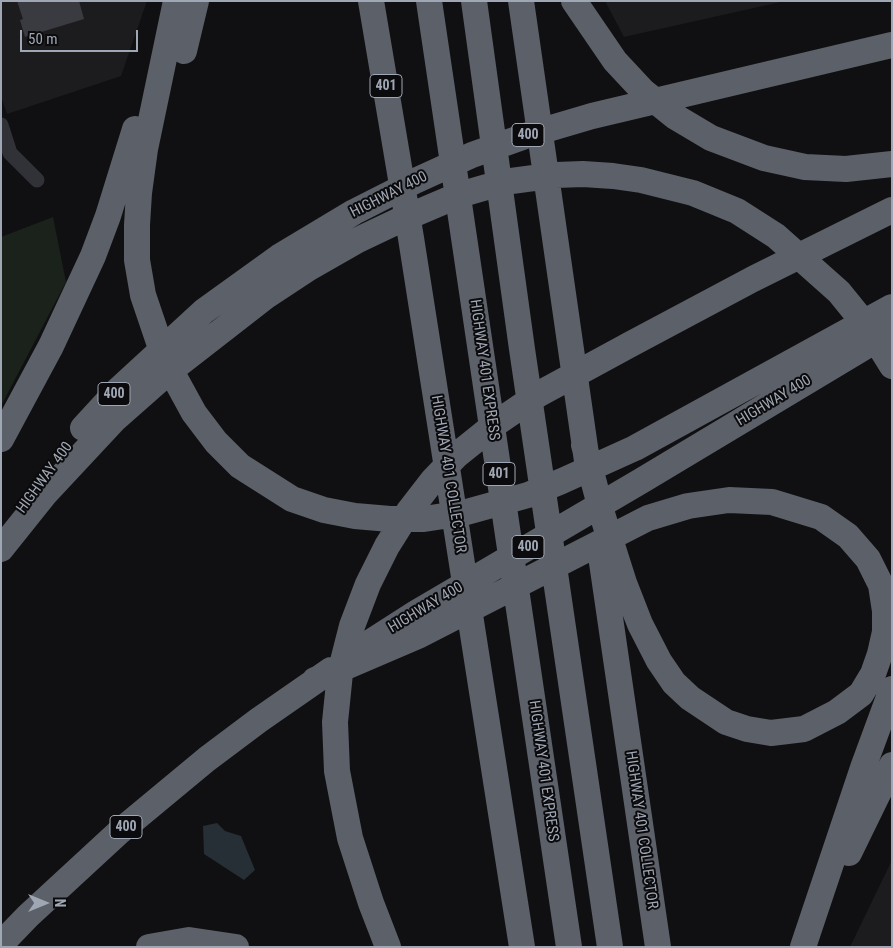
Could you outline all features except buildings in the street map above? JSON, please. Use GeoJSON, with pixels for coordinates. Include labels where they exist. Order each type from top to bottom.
{"type":"FeatureCollection","features":[{"type":"Feature","properties":{"kind":"highway"},"geometry":{"type":"LineString","coordinates":[[175,1],[145,149],[138,209],[137,260],[143,295],[156,336],[175,381],[194,413],[216,442],[240,466],[292,499],[324,510],[355,516],[424,519],[462,513],[528,495],[635,448],[841,348],[892,307]]}},
{"type":"Feature","properties":{"kind":"highway"},"geometry":{"type":"LineString","coordinates":[[1,440],[51,346],[93,256],[122,173],[175,1]]}},
{"type":"Feature","properties":{"kind":"highway"},"geometry":{"type":"LineString","coordinates":[[156,336],[153,243],[157,177],[196,1]]}},
{"type":"Feature","properties":{"kind":"highway","name":"HIGHWAY 401 COLLECTOR"},"geometry":{"type":"LineString","coordinates":[[372,1],[522,947]]}},
{"type":"Feature","properties":{"kind":"highway","name":"HIGHWAY 401 EXPRESS"},"geometry":{"type":"LineString","coordinates":[[429,1],[569,947]]}},
{"type":"Feature","properties":{"kind":"highway"},"geometry":{"type":"LineString","coordinates":[[474,1],[522,349],[610,947]]}},
{"type":"Feature","properties":{"kind":"highway","name":"HIGHWAY 401 COLLECTOR"},"geometry":{"type":"LineString","coordinates":[[521,1],[658,947]]}},
{"type":"Feature","properties":{"kind":"highway"},"geometry":{"type":"LineString","coordinates":[[574,1],[615,61],[643,91],[674,116],[711,138],[764,158],[805,166],[846,169],[892,164]]}},
{"type":"Feature","properties":{"kind":"highway","name":"HIGHWAY 400"},"geometry":{"type":"LineString","coordinates":[[1,540],[41,491],[76,436],[117,390],[213,320],[279,257],[354,212],[472,155],[531,134],[592,116],[890,45]]}},
{"type":"Feature","properties":{"kind":"highway"},"geometry":{"type":"LineString","coordinates":[[213,320],[265,297],[309,268],[358,240],[437,204],[480,188],[526,178],[583,174],[640,180],[693,193],[737,211],[758,224],[776,236],[839,292],[869,328],[892,366]]}},
{"type":"Feature","properties":{"kind":"highway"},"geometry":{"type":"LineString","coordinates":[[388,947],[370,903],[350,838],[337,771],[335,722],[340,673],[352,626],[368,584],[387,546],[409,511],[433,480],[457,455],[498,422],[539,394],[753,279],[892,210]]}},
{"type":"Feature","properties":{"kind":"highway","name":"HIGHWAY 400"},"geometry":{"type":"LineString","coordinates":[[418,624],[641,481],[841,348],[892,331]]}},
{"type":"Feature","properties":{"kind":"highway"},"geometry":{"type":"LineString","coordinates":[[418,624],[648,518],[688,506],[729,500],[772,502],[821,517],[848,536],[868,559],[881,585],[885,611],[885,632],[873,674],[861,694],[837,712],[804,729],[771,732],[748,729],[726,722],[690,698],[674,682],[659,662],[640,624],[624,583],[603,517],[584,444]]}},
{"type":"Feature","properties":{"kind":"highway"},"geometry":{"type":"LineString","coordinates":[[1,549],[41,491]]}},
{"type":"Feature","properties":{"kind":"highway","name":"400"},"geometry":{"type":"LineString","coordinates":[[1,944],[28,916],[127,826],[207,759],[316,680],[418,624]]}},
{"type":"Feature","properties":{"kind":"highway"},"geometry":{"type":"LineString","coordinates":[[804,944],[864,765],[892,689]]}},
{"type":"Feature","properties":{"kind":"highway"},"geometry":{"type":"LineString","coordinates":[[804,944],[892,764]]}},
{"type":"Feature","properties":{"kind":"highway"},"geometry":{"type":"LineString","coordinates":[[149,947],[189,940],[236,947]]}},
{"type":"Feature","properties":{"kind":"street"},"geometry":{"type":"LineString","coordinates":[[1,125],[10,153],[37,180]]}},
{"type":"Feature","properties":{"kind":"shaded area"},"geometry":{"type":"Polygon","coordinates":[[[1,1],[147,1],[121,76],[7,114],[1,96],[1,1]]]}},
{"type":"Feature","properties":{"kind":"shaded area"},"geometry":{"type":"Polygon","coordinates":[[[605,1],[785,1],[624,37],[605,1]]]}},
{"type":"Feature","properties":{"kind":"shaded area"},"geometry":{"type":"Polygon","coordinates":[[[53,217],[66,282],[1,406],[1,237],[53,217]]]}},
{"type":"Feature","properties":{"kind":"shaded area"},"geometry":{"type":"Polygon","coordinates":[[[217,823],[225,831],[241,836],[255,870],[244,880],[204,854],[203,826],[217,823]]]}},
{"type":"Feature","properties":{"kind":"shaded area"},"geometry":{"type":"Polygon","coordinates":[[[892,860],[892,947],[850,947],[892,860]]]}}]}
